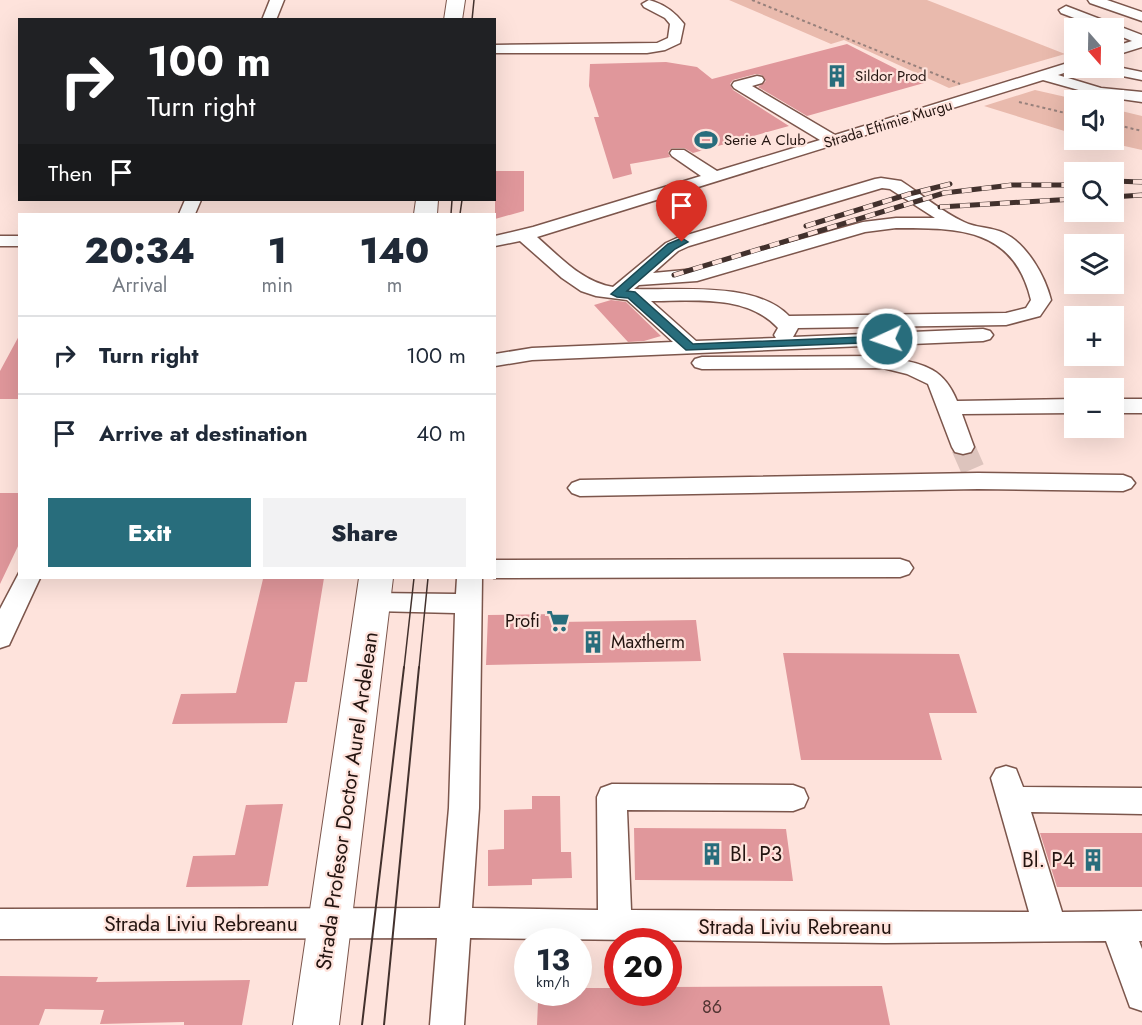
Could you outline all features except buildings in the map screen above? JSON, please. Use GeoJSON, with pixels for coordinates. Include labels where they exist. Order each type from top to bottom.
{"type":"FeatureCollection","features":[{"type":"Feature","properties":{"kind":"main road"},"geometry":{"type":"LineString","coordinates":[[453,18],[456,0]]}},
{"type":"Feature","properties":{"kind":"main road","name":"Strada Profesor Doctor Aurel Ardelean"},"geometry":{"type":"LineString","coordinates":[[316,1025],[375,590]]}},
{"type":"Feature","properties":{"kind":"street"},"geometry":{"type":"LineString","coordinates":[[270,18],[278,0]]}},
{"type":"Feature","properties":{"kind":"street"},"geometry":{"type":"LineString","coordinates":[[1095,0],[1142,17]]}},
{"type":"Feature","properties":{"kind":"street"},"geometry":{"type":"LineString","coordinates":[[496,49],[636,49],[669,44],[675,40],[677,24],[670,15],[649,3]]}},
{"type":"Feature","properties":{"kind":"street"},"geometry":{"type":"LineString","coordinates":[[1066,10],[1142,41]]}},
{"type":"Feature","properties":{"kind":"street"},"geometry":{"type":"LineString","coordinates":[[1124,48],[1142,41]]}},
{"type":"Feature","properties":{"kind":"street","name":"Strada Eftimie Murgu"},"geometry":{"type":"LineString","coordinates":[[496,241],[524,235],[834,141],[1064,68]]}},
{"type":"Feature","properties":{"kind":"street"},"geometry":{"type":"LineString","coordinates":[[1124,72],[1142,76]]}},
{"type":"Feature","properties":{"kind":"street"},"geometry":{"type":"LineString","coordinates":[[1042,75],[1100,92],[1142,97]]}},
{"type":"Feature","properties":{"kind":"street"},"geometry":{"type":"LineString","coordinates":[[757,80],[739,85],[834,141]]}},
{"type":"Feature","properties":{"kind":"street"},"geometry":{"type":"LineString","coordinates":[[678,153],[714,177]]}},
{"type":"Feature","properties":{"kind":"street"},"geometry":{"type":"LineString","coordinates":[[627,290],[672,247],[682,242],[880,183],[895,185],[960,227]]}},
{"type":"Feature","properties":{"kind":"street"},"geometry":{"type":"LineString","coordinates":[[496,361],[532,354],[1021,332],[1038,326],[1046,319],[1047,309],[1014,247],[1008,242],[992,234],[960,227],[886,222],[863,226],[697,275],[627,290]]}},
{"type":"Feature","properties":{"kind":"street"},"geometry":{"type":"LineString","coordinates":[[524,235],[583,284],[598,291],[627,290],[736,298],[770,311],[788,327],[787,333],[769,344]]}},
{"type":"Feature","properties":{"kind":"street"},"geometry":{"type":"LineString","coordinates":[[0,241],[18,241]]}},
{"type":"Feature","properties":{"kind":"street"},"geometry":{"type":"LineString","coordinates":[[627,290],[690,347]]}},
{"type":"Feature","properties":{"kind":"street"},"geometry":{"type":"LineString","coordinates":[[785,322],[1006,319],[1033,312],[1041,300],[1039,292]]}},
{"type":"Feature","properties":{"kind":"street"},"geometry":{"type":"LineString","coordinates":[[496,361],[883,362],[914,369],[935,380],[940,386],[963,447]]}},
{"type":"Feature","properties":{"kind":"street"},"geometry":{"type":"LineString","coordinates":[[1124,406],[1142,405]]}},
{"type":"Feature","properties":{"kind":"street"},"geometry":{"type":"LineString","coordinates":[[949,408],[1064,406]]}},
{"type":"Feature","properties":{"kind":"street"},"geometry":{"type":"LineString","coordinates":[[580,488],[976,477],[1123,483]]}},
{"type":"Feature","properties":{"kind":"street"},"geometry":{"type":"LineString","coordinates":[[496,569],[900,568]]}},
{"type":"Feature","properties":{"kind":"street"},"geometry":{"type":"LineString","coordinates":[[0,638],[27,579]]}},
{"type":"Feature","properties":{"kind":"street"},"geometry":{"type":"LineString","coordinates":[[375,590],[468,591],[464,808],[447,1025]]}},
{"type":"Feature","properties":{"kind":"street"},"geometry":{"type":"LineString","coordinates":[[1050,926],[1009,789],[1142,801]]}},
{"type":"Feature","properties":{"kind":"street"},"geometry":{"type":"LineString","coordinates":[[615,925],[612,797],[793,798]]}},
{"type":"Feature","properties":{"kind":"street","name":"Strada Liviu Rebreanu"},"geometry":{"type":"LineString","coordinates":[[0,924],[454,923],[885,928],[1130,926]]}},
{"type":"Feature","properties":{"kind":"street"},"geometry":{"type":"LineString","coordinates":[[1130,926],[1142,995]]}},
{"type":"Feature","properties":{"kind":"path"},"geometry":{"type":"LineString","coordinates":[[752,0],[987,94],[1064,113]]}},
{"type":"Feature","properties":{"kind":"path"},"geometry":{"type":"LineString","coordinates":[[1124,127],[1142,131]]}},
{"type":"Feature","properties":{"kind":"shaded area"},"geometry":{"type":"Polygon","coordinates":[[[729,0],[927,0],[1064,54],[949,88],[844,40],[831,44],[729,0]]]}},
{"type":"Feature","properties":{"kind":"shaded area"},"geometry":{"type":"Polygon","coordinates":[[[1035,90],[1064,97],[1064,131],[984,106],[1035,90]]]}},
{"type":"Feature","properties":{"kind":"shaded area"},"geometry":{"type":"Polygon","coordinates":[[[1124,112],[1142,116],[1142,150],[1124,146],[1124,112]]]}},
{"type":"Feature","properties":{"kind":"tunnel"},"geometry":{"type":"LineString","coordinates":[[963,447],[974,472]]}},
{"type":"Feature","properties":{"kind":"tram line"},"geometry":{"type":"LineString","coordinates":[[472,18],[474,0]]}},
{"type":"Feature","properties":{"kind":"tram line"},"geometry":{"type":"LineString","coordinates":[[451,213],[452,201]]}},
{"type":"Feature","properties":{"kind":"tram line"},"geometry":{"type":"LineString","coordinates":[[460,213],[462,201]]}},
{"type":"Feature","properties":{"kind":"tram line"},"geometry":{"type":"LineString","coordinates":[[404,668],[414,579]]}},
{"type":"Feature","properties":{"kind":"tram line"},"geometry":{"type":"LineString","coordinates":[[419,668],[428,579]]}},
{"type":"Feature","properties":{"kind":"tram line"},"geometry":{"type":"LineString","coordinates":[[362,1025],[404,667]]}},
{"type":"Feature","properties":{"kind":"tram line"},"geometry":{"type":"LineString","coordinates":[[384,1025],[419,667]]}},
{"type":"Feature","properties":{"kind":"railway"},"geometry":{"type":"LineString","coordinates":[[1124,181],[1142,182]]}},
{"type":"Feature","properties":{"kind":"railway"},"geometry":{"type":"LineString","coordinates":[[806,226],[909,194],[950,184]]}},
{"type":"Feature","properties":{"kind":"railway"},"geometry":{"type":"LineString","coordinates":[[674,275],[944,193],[1012,185],[1064,185]]}},
{"type":"Feature","properties":{"kind":"railway"},"geometry":{"type":"LineString","coordinates":[[1124,196],[1142,195]]}},
{"type":"Feature","properties":{"kind":"railway"},"geometry":{"type":"LineString","coordinates":[[940,207],[1064,200]]}},
{"type":"Feature","properties":{"kind":"place","name":"Sildor Prod"},"geometry":{"type":"Point","coordinates":[837,76]}},
{"type":"Feature","properties":{"kind":"place","name":"Serie A Club"},"geometry":{"type":"Point","coordinates":[706,140]}},
{"type":"Feature","properties":{"kind":"place","name":"Profi"},"geometry":{"type":"Point","coordinates":[558,621]}},
{"type":"Feature","properties":{"kind":"place","name":"Maxtherm"},"geometry":{"type":"Point","coordinates":[593,642]}},
{"type":"Feature","properties":{"kind":"place","name":"Bl. P3"},"geometry":{"type":"Point","coordinates":[712,854]}},
{"type":"Feature","properties":{"kind":"place","name":"Bl. P4"},"geometry":{"type":"Point","coordinates":[1093,860]}},
{"type":"Feature","properties":{"kind":"route"},"geometry":{"type":"LineString","coordinates":[[682,242],[672,247],[617,294],[631,294],[690,347],[887,339]]}}]}
